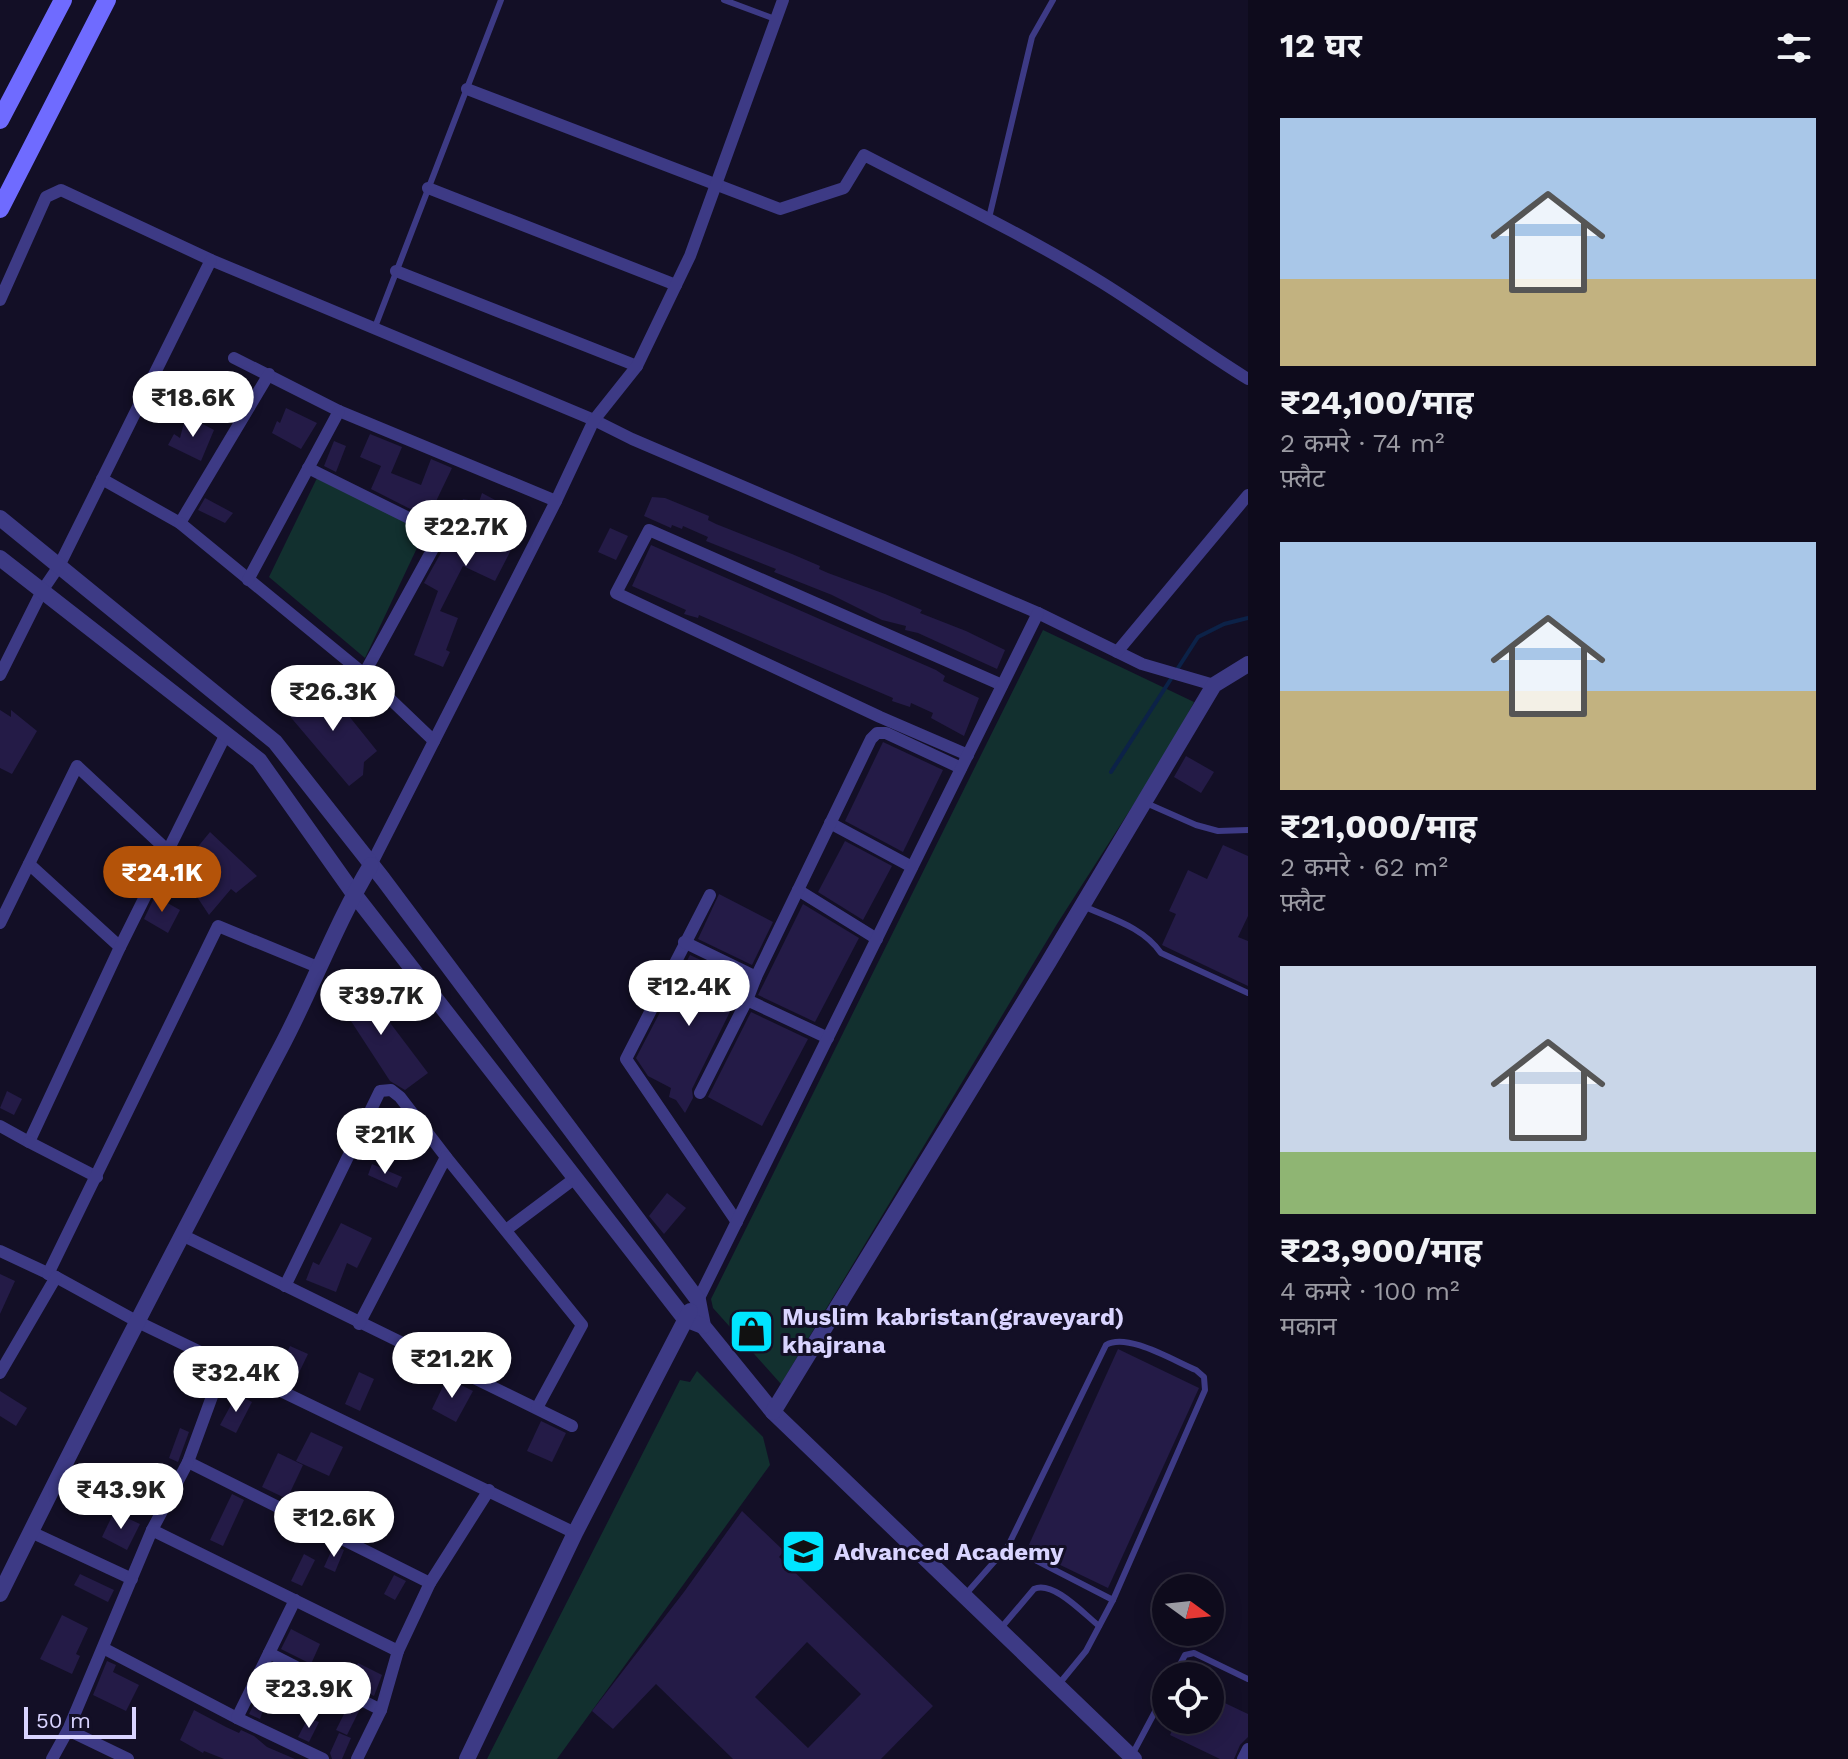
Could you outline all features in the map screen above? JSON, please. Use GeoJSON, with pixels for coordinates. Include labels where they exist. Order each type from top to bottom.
{"type":"FeatureCollection","features":[{"type":"Feature","properties":{"kind":"main road"},"geometry":{"type":"LineString","coordinates":[[0,120],[63,0]]}},
{"type":"Feature","properties":{"kind":"main road"},"geometry":{"type":"LineString","coordinates":[[0,209],[107,0]]}},
{"type":"Feature","properties":{"kind":"street"},"geometry":{"type":"LineString","coordinates":[[1,1591],[320,968],[354,894],[556,501],[594,420],[637,366],[690,256],[783,0]]}},
{"type":"Feature","properties":{"kind":"street"},"geometry":{"type":"LineString","coordinates":[[467,89],[780,209],[844,188],[864,155],[1102,282],[1191,345],[1248,379]]}},
{"type":"Feature","properties":{"kind":"street"},"geometry":{"type":"LineString","coordinates":[[428,188],[676,285]]}},
{"type":"Feature","properties":{"kind":"street"},"geometry":{"type":"LineString","coordinates":[[0,300],[46,197],[61,190],[211,260],[594,420],[1038,613],[1142,664],[1206,684],[1245,669]]}},
{"type":"Feature","properties":{"kind":"street"},"geometry":{"type":"LineString","coordinates":[[0,675],[42,591],[59,566],[211,260]]}},
{"type":"Feature","properties":{"kind":"street"},"geometry":{"type":"LineString","coordinates":[[396,271],[637,366]]}},
{"type":"Feature","properties":{"kind":"street"},"geometry":{"type":"LineString","coordinates":[[234,358],[339,411],[556,501]]}},
{"type":"Feature","properties":{"kind":"street"},"geometry":{"type":"LineString","coordinates":[[180,523],[269,374]]}},
{"type":"Feature","properties":{"kind":"street"},"geometry":{"type":"LineString","coordinates":[[248,580],[339,411]]}},
{"type":"Feature","properties":{"kind":"street"},"geometry":{"type":"LineString","coordinates":[[308,468],[441,534],[457,530],[473,538]]}},
{"type":"Feature","properties":{"kind":"street"},"geometry":{"type":"LineString","coordinates":[[102,479],[180,523],[364,674],[434,741]]}},
{"type":"Feature","properties":{"kind":"street"},"geometry":{"type":"LineString","coordinates":[[1117,652],[1248,495]]}},
{"type":"Feature","properties":{"kind":"street"},"geometry":{"type":"LineString","coordinates":[[0,518],[275,742],[698,1300],[703,1326],[773,1412],[1132,1758]]}},
{"type":"Feature","properties":{"kind":"street"},"geometry":{"type":"LineString","coordinates":[[968,755],[616,593],[649,530],[1002,685]]}},
{"type":"Feature","properties":{"kind":"street"},"geometry":{"type":"LineString","coordinates":[[364,674],[441,534]]}},
{"type":"Feature","properties":{"kind":"street"},"geometry":{"type":"LineString","coordinates":[[0,558],[259,760],[354,894],[574,1179],[685,1319],[703,1326]]}},
{"type":"Feature","properties":{"kind":"street"},"geometry":{"type":"LineString","coordinates":[[467,1759],[575,1533],[685,1319],[698,1300],[1038,613]]}},
{"type":"Feature","properties":{"kind":"street"},"geometry":{"type":"LineString","coordinates":[[773,1412],[1082,905],[1206,684]]}},
{"type":"Feature","properties":{"kind":"street"},"geometry":{"type":"LineString","coordinates":[[700,1093],[871,739],[877,733],[886,733],[961,768]]}},
{"type":"Feature","properties":{"kind":"street"},"geometry":{"type":"LineString","coordinates":[[29,1142],[120,947],[226,734]]}},
{"type":"Feature","properties":{"kind":"street"},"geometry":{"type":"LineString","coordinates":[[0,923],[77,766],[167,850]]}},
{"type":"Feature","properties":{"kind":"street"},"geometry":{"type":"LineString","coordinates":[[830,823],[912,867]]}},
{"type":"Feature","properties":{"kind":"street"},"geometry":{"type":"LineString","coordinates":[[29,864],[120,947]]}},
{"type":"Feature","properties":{"kind":"street"},"geometry":{"type":"LineString","coordinates":[[798,890],[877,939]]}},
{"type":"Feature","properties":{"kind":"street"},"geometry":{"type":"LineString","coordinates":[[710,895],[626,1059],[737,1222]]}},
{"type":"Feature","properties":{"kind":"street"},"geometry":{"type":"LineString","coordinates":[[2,1366],[52,1275],[218,926],[320,968]]}},
{"type":"Feature","properties":{"kind":"street"},"geometry":{"type":"LineString","coordinates":[[684,942],[756,977]]}},
{"type":"Feature","properties":{"kind":"street"},"geometry":{"type":"LineString","coordinates":[[747,1000],[828,1038]]}},
{"type":"Feature","properties":{"kind":"street"},"geometry":{"type":"LineString","coordinates":[[285,1286],[380,1091],[391,1090],[400,1097],[582,1325],[537,1408]]}},
{"type":"Feature","properties":{"kind":"street"},"geometry":{"type":"LineString","coordinates":[[0,1126],[97,1177]]}},
{"type":"Feature","properties":{"kind":"street"},"geometry":{"type":"LineString","coordinates":[[359,1324],[446,1157]]}},
{"type":"Feature","properties":{"kind":"street"},"geometry":{"type":"LineString","coordinates":[[506,1230],[574,1179]]}},
{"type":"Feature","properties":{"kind":"street"},"geometry":{"type":"LineString","coordinates":[[182,1235],[572,1426]]}},
{"type":"Feature","properties":{"kind":"street"},"geometry":{"type":"LineString","coordinates":[[0,1251],[52,1275],[138,1322],[575,1533]]}},
{"type":"Feature","properties":{"kind":"street"},"geometry":{"type":"LineString","coordinates":[[52,1759],[68,1730],[152,1530],[188,1462],[214,1391]]}},
{"type":"Feature","properties":{"kind":"street"},"geometry":{"type":"LineString","coordinates":[[188,1462],[430,1583]]}},
{"type":"Feature","properties":{"kind":"street"},"geometry":{"type":"LineString","coordinates":[[357,1759],[381,1710],[398,1651],[430,1583],[489,1490]]}},
{"type":"Feature","properties":{"kind":"street"},"geometry":{"type":"LineString","coordinates":[[152,1530],[398,1651]]}},
{"type":"Feature","properties":{"kind":"street"},"geometry":{"type":"LineString","coordinates":[[31,1532],[132,1579]]}},
{"type":"Feature","properties":{"kind":"street"},"geometry":{"type":"LineString","coordinates":[[237,1718],[295,1600]]}},
{"type":"Feature","properties":{"kind":"street"},"geometry":{"type":"LineString","coordinates":[[103,1648],[302,1755],[323,1759]]}},
{"type":"Feature","properties":{"kind":"street"},"geometry":{"type":"LineString","coordinates":[[269,1653],[381,1710]]}},
{"type":"Feature","properties":{"kind":"street"},"geometry":{"type":"LineString","coordinates":[[68,1730],[128,1759]]}},
{"type":"Feature","properties":{"kind":"street"},"geometry":{"type":"LineString","coordinates":[[1243,1759],[1248,1749]]}},
{"type":"Feature","properties":{"kind":"lane"},"geometry":{"type":"LineString","coordinates":[[375,327],[501,0]]}},
{"type":"Feature","properties":{"kind":"lane"},"geometry":{"type":"LineString","coordinates":[[724,0],[775,19]]}},
{"type":"Feature","properties":{"kind":"lane"},"geometry":{"type":"LineString","coordinates":[[989,219],[1032,37],[1053,0]]}},
{"type":"Feature","properties":{"kind":"lane"},"geometry":{"type":"LineString","coordinates":[[1143,801],[1196,825],[1218,831],[1248,830]]}},
{"type":"Feature","properties":{"kind":"lane"},"geometry":{"type":"LineString","coordinates":[[1082,905],[1137,930],[1152,941],[1161,953],[1248,993]]}},
{"type":"Feature","properties":{"kind":"lane"},"geometry":{"type":"LineString","coordinates":[[963,1597],[1008,1546],[1106,1345],[1127,1341],[1196,1370],[1204,1377],[1205,1390],[1113,1600],[1086,1651],[1057,1686]]}},
{"type":"Feature","properties":{"kind":"lane"},"geometry":{"type":"LineString","coordinates":[[1008,1546],[1113,1600]]}},
{"type":"Feature","properties":{"kind":"lane"},"geometry":{"type":"LineString","coordinates":[[998,1631],[1040,1586],[1053,1589],[1099,1626]]}},
{"type":"Feature","properties":{"kind":"lane"},"geometry":{"type":"LineString","coordinates":[[1181,1662],[1185,1655],[1194,1653],[1213,1662]]}},
{"type":"Feature","properties":{"kind":"lane"},"geometry":{"type":"LineString","coordinates":[[1224,1667],[1248,1679]]}},
{"type":"Feature","properties":{"kind":"lane"},"geometry":{"type":"LineString","coordinates":[[1132,1758],[1152,1719]]}},
{"type":"Feature","properties":{"kind":"green space"},"geometry":{"type":"Polygon","coordinates":[[[318,476],[425,531],[365,658],[269,577],[318,476]]]}},
{"type":"Feature","properties":{"kind":"green space"},"geometry":{"type":"Polygon","coordinates":[[[1043,630],[1194,702],[1171,746],[1057,924],[781,1384],[713,1308],[711,1299],[1043,630]]]}},
{"type":"Feature","properties":{"kind":"green space"},"geometry":{"type":"Polygon","coordinates":[[[697,1371],[763,1437],[770,1465],[557,1759],[487,1759],[680,1380],[690,1382],[697,1371]]]}},
{"type":"Feature","properties":{"kind":"building"},"geometry":{"type":"Polygon","coordinates":[[[207,371],[234,387],[227,411],[196,394],[207,371]]]}},
{"type":"Feature","properties":{"kind":"building"},"geometry":{"type":"Polygon","coordinates":[[[286,408],[317,423],[301,449],[272,433],[286,408]]]}},
{"type":"Feature","properties":{"kind":"building"},"geometry":{"type":"Polygon","coordinates":[[[186,415],[214,430],[201,461],[168,445],[174,434],[180,438],[186,415]]]}},
{"type":"Feature","properties":{"kind":"building"},"geometry":{"type":"Polygon","coordinates":[[[370,434],[402,447],[391,473],[421,485],[431,459],[452,468],[428,518],[371,489],[381,466],[360,457],[370,434]]]}},
{"type":"Feature","properties":{"kind":"building"},"geometry":{"type":"Polygon","coordinates":[[[334,441],[346,446],[336,472],[324,466],[334,441]]]}},
{"type":"Feature","properties":{"kind":"building"},"geometry":{"type":"Polygon","coordinates":[[[482,493],[523,515],[506,547],[511,550],[495,581],[463,566],[440,611],[458,618],[443,667],[414,655],[438,591],[424,583],[447,542],[456,540],[473,547],[481,543],[478,530],[454,521],[463,499],[479,502],[482,493]]]}},
{"type":"Feature","properties":{"kind":"building"},"geometry":{"type":"Polygon","coordinates":[[[652,497],[665,498],[709,516],[708,520],[716,524],[922,610],[920,613],[1005,650],[997,669],[905,630],[906,626],[882,620],[832,595],[774,572],[776,569],[706,541],[708,537],[683,526],[682,529],[672,525],[671,528],[644,516],[652,497]]]}},
{"type":"Feature","properties":{"kind":"building"},"geometry":{"type":"Polygon","coordinates":[[[205,498],[233,513],[225,523],[198,510],[205,498]]]}},
{"type":"Feature","properties":{"kind":"building"},"geometry":{"type":"Polygon","coordinates":[[[610,528],[628,536],[616,560],[598,552],[610,528]]]}},
{"type":"Feature","properties":{"kind":"building"},"geometry":{"type":"Polygon","coordinates":[[[651,545],[936,670],[945,676],[943,681],[979,698],[964,736],[931,718],[933,713],[911,703],[910,707],[892,701],[893,698],[699,615],[698,618],[684,614],[686,610],[632,586],[651,545]]]}},
{"type":"Feature","properties":{"kind":"building"},"geometry":{"type":"Polygon","coordinates":[[[320,680],[377,751],[364,762],[363,775],[349,786],[288,714],[320,680]]]}},
{"type":"Feature","properties":{"kind":"building"},"geometry":{"type":"Polygon","coordinates":[[[0,710],[11,717],[11,710],[37,731],[12,774],[0,768],[0,710]]]}},
{"type":"Feature","properties":{"kind":"building"},"geometry":{"type":"Polygon","coordinates":[[[883,742],[943,770],[903,852],[845,821],[883,742]]]}},
{"type":"Feature","properties":{"kind":"building"},"geometry":{"type":"Polygon","coordinates":[[[1186,756],[1214,772],[1201,793],[1174,777],[1186,756]]]}},
{"type":"Feature","properties":{"kind":"building"},"geometry":{"type":"Polygon","coordinates":[[[210,832],[257,876],[236,893],[231,889],[209,915],[174,862],[196,849],[210,832]]]}},
{"type":"Feature","properties":{"kind":"building"},"geometry":{"type":"Polygon","coordinates":[[[845,841],[892,866],[863,920],[818,892],[845,841]]]}},
{"type":"Feature","properties":{"kind":"building"},"geometry":{"type":"Polygon","coordinates":[[[1223,845],[1248,856],[1248,916],[1238,937],[1248,941],[1248,986],[1162,945],[1176,914],[1169,911],[1188,870],[1207,879],[1223,845]]]}},
{"type":"Feature","properties":{"kind":"building"},"geometry":{"type":"Polygon","coordinates":[[[719,894],[773,922],[752,965],[698,939],[719,894]]]}},
{"type":"Feature","properties":{"kind":"building"},"geometry":{"type":"Polygon","coordinates":[[[155,896],[180,910],[168,933],[144,919],[155,896]]]}},
{"type":"Feature","properties":{"kind":"building"},"geometry":{"type":"Polygon","coordinates":[[[803,904],[859,938],[815,1022],[758,995],[803,904]]]}},
{"type":"Feature","properties":{"kind":"building"},"geometry":{"type":"Polygon","coordinates":[[[690,955],[745,981],[692,1089],[693,1098],[685,1113],[676,1100],[669,1097],[671,1088],[648,1076],[636,1058],[690,955]]]}},
{"type":"Feature","properties":{"kind":"building"},"geometry":{"type":"Polygon","coordinates":[[[357,979],[428,1073],[405,1090],[390,1081],[334,995],[357,979]]]}},
{"type":"Feature","properties":{"kind":"building"},"geometry":{"type":"Polygon","coordinates":[[[751,1012],[808,1039],[762,1126],[708,1097],[751,1012]]]}},
{"type":"Feature","properties":{"kind":"building"},"geometry":{"type":"Polygon","coordinates":[[[7,1091],[22,1099],[14,1115],[0,1108],[7,1091]]]}},
{"type":"Feature","properties":{"kind":"building"},"geometry":{"type":"Polygon","coordinates":[[[372,1164],[402,1177],[397,1188],[368,1175],[372,1164]]]}},
{"type":"Feature","properties":{"kind":"building"},"geometry":{"type":"Polygon","coordinates":[[[667,1193],[686,1208],[664,1234],[649,1216],[667,1193]]]}},
{"type":"Feature","properties":{"kind":"building"},"geometry":{"type":"Polygon","coordinates":[[[341,1223],[372,1238],[357,1268],[347,1263],[336,1292],[306,1280],[313,1262],[319,1265],[341,1223]]]}},
{"type":"Feature","properties":{"kind":"building"},"geometry":{"type":"Polygon","coordinates":[[[0,1274],[15,1281],[0,1314],[0,1274]]]}},
{"type":"Feature","properties":{"kind":"building"},"geometry":{"type":"Polygon","coordinates":[[[290,1346],[308,1354],[293,1385],[276,1376],[290,1346]]]}},
{"type":"Feature","properties":{"kind":"building"},"geometry":{"type":"Polygon","coordinates":[[[1118,1349],[1199,1388],[1108,1588],[1027,1549],[1118,1349]]]}},
{"type":"Feature","properties":{"kind":"building"},"geometry":{"type":"Polygon","coordinates":[[[359,1372],[374,1379],[360,1411],[345,1404],[359,1372]]]}},
{"type":"Feature","properties":{"kind":"building"},"geometry":{"type":"Polygon","coordinates":[[[447,1378],[473,1391],[456,1422],[432,1409],[447,1378]]]}},
{"type":"Feature","properties":{"kind":"building"},"geometry":{"type":"Polygon","coordinates":[[[0,1391],[27,1408],[16,1426],[0,1416],[0,1391]]]}},
{"type":"Feature","properties":{"kind":"building"},"geometry":{"type":"Polygon","coordinates":[[[237,1394],[252,1402],[236,1433],[220,1425],[237,1394]]]}},
{"type":"Feature","properties":{"kind":"building"},"geometry":{"type":"Polygon","coordinates":[[[541,1421],[566,1433],[552,1462],[527,1451],[541,1421]]]}},
{"type":"Feature","properties":{"kind":"building"},"geometry":{"type":"Polygon","coordinates":[[[180,1428],[189,1432],[178,1462],[169,1458],[180,1428]]]}},
{"type":"Feature","properties":{"kind":"building"},"geometry":{"type":"Polygon","coordinates":[[[311,1432],[343,1447],[329,1476],[296,1461],[311,1432]]]}},
{"type":"Feature","properties":{"kind":"building"},"geometry":{"type":"Polygon","coordinates":[[[278,1453],[303,1465],[287,1499],[262,1487],[278,1453]]]}},
{"type":"Feature","properties":{"kind":"building"},"geometry":{"type":"Polygon","coordinates":[[[232,1494],[244,1500],[223,1546],[210,1540],[232,1494]]]}},
{"type":"Feature","properties":{"kind":"building"},"geometry":{"type":"Polygon","coordinates":[[[742,1511],[784,1551],[779,1557],[933,1706],[881,1759],[733,1759],[656,1684],[613,1729],[592,1711],[742,1511]],[[807,1642],[755,1697],[808,1748],[861,1694],[807,1642]]]}},
{"type":"Feature","properties":{"kind":"building"},"geometry":{"type":"Polygon","coordinates":[[[114,1512],[140,1524],[127,1550],[102,1537],[114,1512]]]}},
{"type":"Feature","properties":{"kind":"building"},"geometry":{"type":"Polygon","coordinates":[[[334,1545],[344,1550],[335,1572],[324,1567],[334,1545]]]}},
{"type":"Feature","properties":{"kind":"building"},"geometry":{"type":"Polygon","coordinates":[[[304,1554],[315,1560],[302,1586],[291,1581],[304,1554]]]}},
{"type":"Feature","properties":{"kind":"building"},"geometry":{"type":"Polygon","coordinates":[[[80,1574],[114,1590],[108,1602],[74,1585],[80,1574]]]}},
{"type":"Feature","properties":{"kind":"building"},"geometry":{"type":"Polygon","coordinates":[[[394,1575],[406,1581],[395,1600],[384,1594],[394,1575]]]}},
{"type":"Feature","properties":{"kind":"building"},"geometry":{"type":"Polygon","coordinates":[[[62,1615],[88,1628],[76,1654],[80,1656],[72,1674],[40,1659],[62,1615]]]}},
{"type":"Feature","properties":{"kind":"building"},"geometry":{"type":"Polygon","coordinates":[[[291,1629],[320,1644],[311,1664],[281,1649],[291,1629]]]}},
{"type":"Feature","properties":{"kind":"building"},"geometry":{"type":"Polygon","coordinates":[[[107,1661],[116,1665],[113,1672],[139,1685],[126,1711],[93,1695],[107,1661]]]}},
{"type":"Feature","properties":{"kind":"building"},"geometry":{"type":"Polygon","coordinates":[[[358,1663],[382,1675],[374,1696],[348,1683],[358,1663]]]}},
{"type":"Feature","properties":{"kind":"building"},"geometry":{"type":"Polygon","coordinates":[[[268,1676],[274,1679],[260,1719],[249,1714],[268,1676]]]}},
{"type":"Feature","properties":{"kind":"building"},"geometry":{"type":"Polygon","coordinates":[[[1224,1703],[1248,1714],[1248,1737],[1240,1745],[1234,1759],[1220,1759],[1170,1735],[1224,1734],[1224,1703]]]}},
{"type":"Feature","properties":{"kind":"building"},"geometry":{"type":"Polygon","coordinates":[[[349,1704],[360,1709],[347,1735],[336,1730],[349,1704]]]}},
{"type":"Feature","properties":{"kind":"building"},"geometry":{"type":"Polygon","coordinates":[[[194,1710],[239,1733],[241,1730],[254,1736],[267,1747],[295,1759],[224,1759],[203,1753],[180,1740],[194,1710]]]}},
{"type":"Feature","properties":{"kind":"building"},"geometry":{"type":"Polygon","coordinates":[[[308,1718],[319,1722],[309,1742],[298,1737],[308,1718]]]}},
{"type":"Feature","properties":{"kind":"building"},"geometry":{"type":"Polygon","coordinates":[[[339,1733],[351,1738],[342,1759],[332,1759],[330,1753],[339,1733]]]}},
{"type":"Feature","properties":{"kind":"waterway"},"geometry":{"type":"LineString","coordinates":[[1111,772],[1198,637],[1224,624],[1248,618]]}},
{"type":"Feature","properties":{"kind":"place","name":"Muslim kabristan(graveyard) khajrana"},"geometry":{"type":"Point","coordinates":[751,1331]}},
{"type":"Feature","properties":{"kind":"place","name":"Advanced Academy"},"geometry":{"type":"Point","coordinates":[803,1552]}}]}
